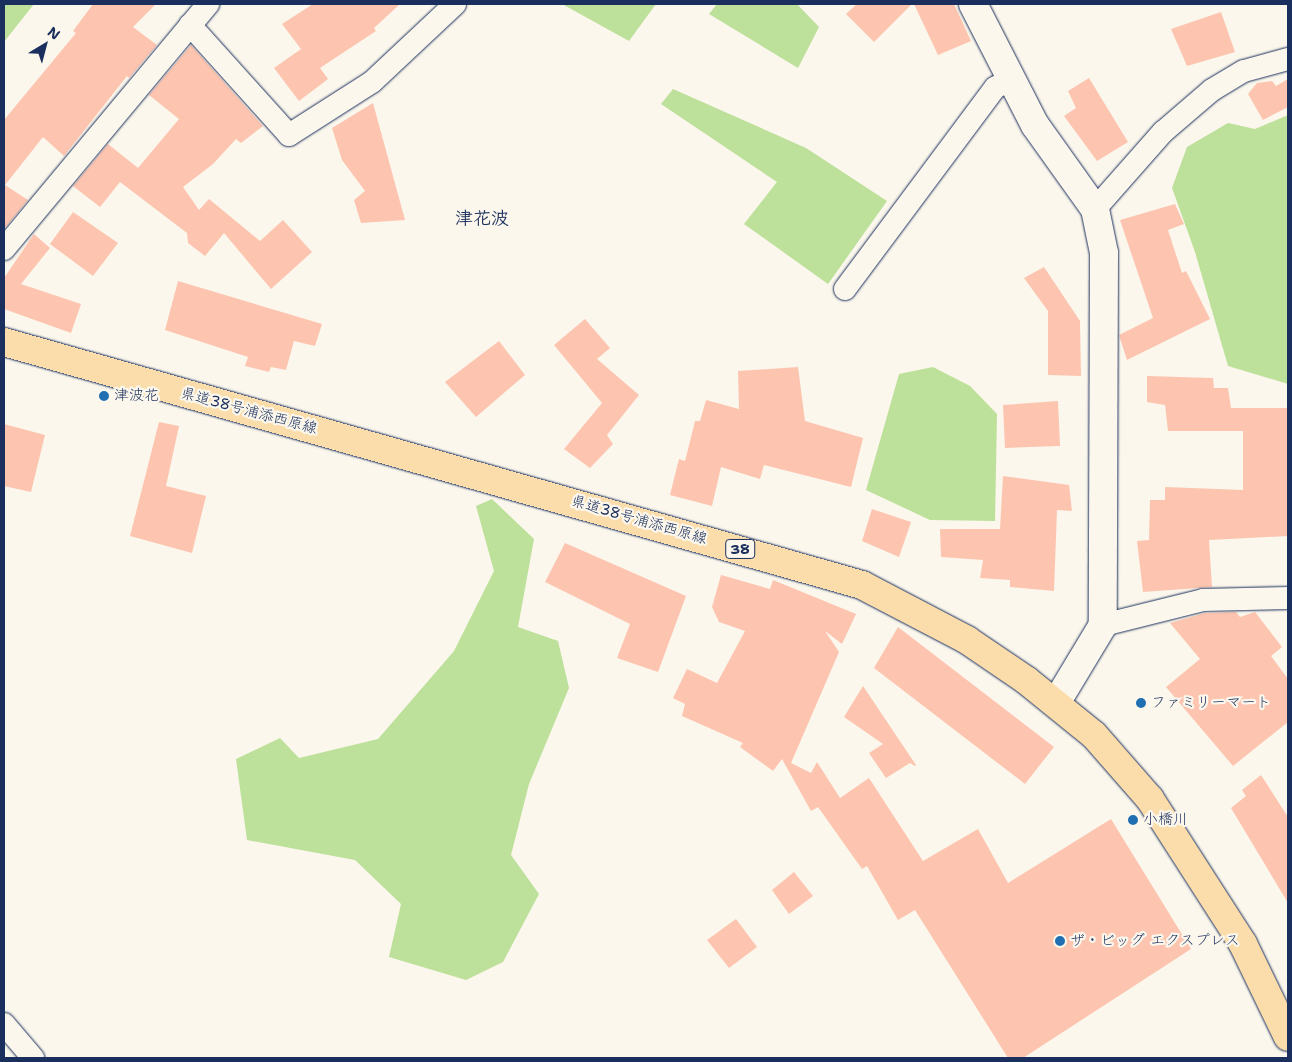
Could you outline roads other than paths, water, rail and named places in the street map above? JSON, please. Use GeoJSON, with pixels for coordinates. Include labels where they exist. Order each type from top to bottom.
{"type":"FeatureCollection","features":[{"type":"Feature","properties":{"kind":"main road","name":"県道38号浦添西原線"},"geometry":{"type":"LineString","coordinates":[[4,342],[668,527],[862,585],[966,640],[1056,703],[1094,735],[1150,799],[1243,944],[1288,1037]]}},
{"type":"Feature","properties":{"kind":"street"},"geometry":{"type":"LineString","coordinates":[[4,249],[208,4]]}},
{"type":"Feature","properties":{"kind":"street"},"geometry":{"type":"LineString","coordinates":[[190,25],[289,135],[372,82],[455,4]]}},
{"type":"Feature","properties":{"kind":"street"},"geometry":{"type":"LineString","coordinates":[[973,4],[1035,124],[1095,209],[1104,253],[1103,625],[1056,703]]}},
{"type":"Feature","properties":{"kind":"street"},"geometry":{"type":"LineString","coordinates":[[1095,209],[1163,132],[1212,90],[1244,71],[1288,59]]}},
{"type":"Feature","properties":{"kind":"street"},"geometry":{"type":"LineString","coordinates":[[845,289],[995,88],[1011,78]]}},
{"type":"Feature","properties":{"kind":"street"},"geometry":{"type":"LineString","coordinates":[[1103,625],[1203,600],[1288,598]]}},
{"type":"Feature","properties":{"kind":"street"},"geometry":{"type":"LineString","coordinates":[[4,1024],[33,1058]]}},
{"type":"Feature","properties":{"kind":"place","name":"津波花"},"geometry":{"type":"Point","coordinates":[104,396]}},
{"type":"Feature","properties":{"kind":"place","name":"ファミリーマート"},"geometry":{"type":"Point","coordinates":[1141,703]}},
{"type":"Feature","properties":{"kind":"place","name":"小橋川"},"geometry":{"type":"Point","coordinates":[1133,820]}},
{"type":"Feature","properties":{"kind":"place","name":"ザ・ビッグ エクスプレス"},"geometry":{"type":"Point","coordinates":[1060,941]}},
{"type":"Feature","properties":{"kind":"district","name":"津花波"},"geometry":{"type":"Point","coordinates":[482,218]}}]}
